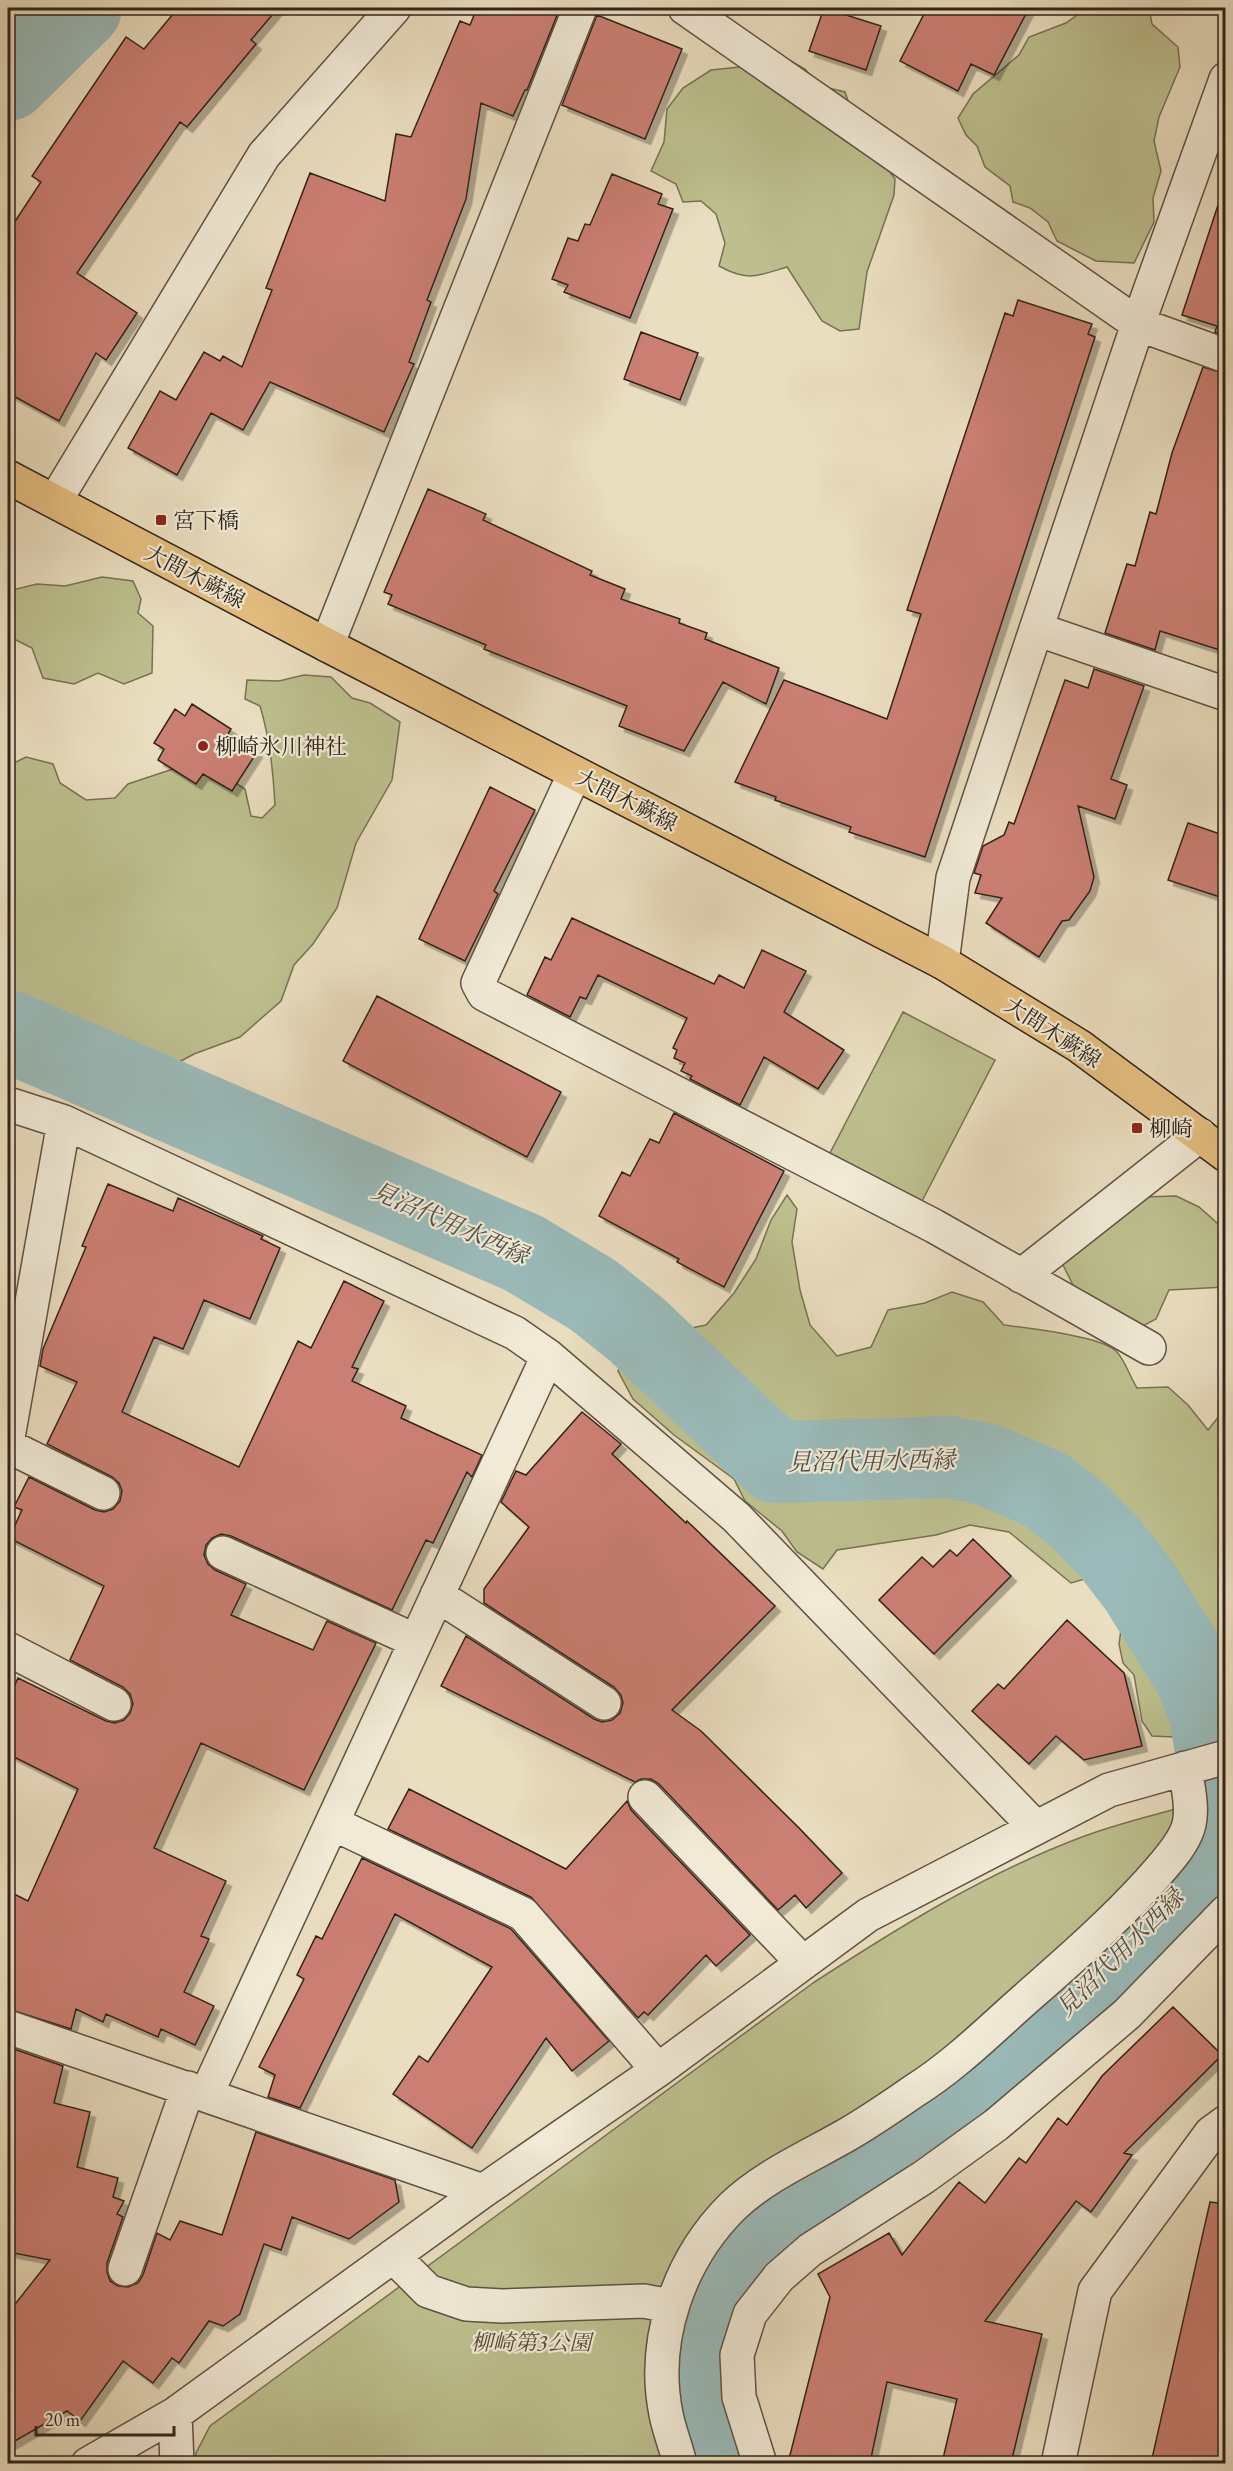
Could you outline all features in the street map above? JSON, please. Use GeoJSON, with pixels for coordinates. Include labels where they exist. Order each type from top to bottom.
{"type":"FeatureCollection","features":[{"type":"Feature","properties":{"kind":"main road","name":"大間木蕨線"},"geometry":{"type":"LineString","coordinates":[[8,477],[327,645],[942,962],[1079,1046],[1226,1155]]}},
{"type":"Feature","properties":{"kind":"street"},"geometry":{"type":"LineString","coordinates":[[54,501],[264,155],[394,8]]}},
{"type":"Feature","properties":{"kind":"street"},"geometry":{"type":"LineString","coordinates":[[327,645],[580,8]]}},
{"type":"Feature","properties":{"kind":"street"},"geometry":{"type":"LineString","coordinates":[[685,8],[1138,324],[1226,356]]}},
{"type":"Feature","properties":{"kind":"street"},"geometry":{"type":"LineString","coordinates":[[942,962],[953,878],[1138,324],[1226,79]]}},
{"type":"Feature","properties":{"kind":"street"},"geometry":{"type":"LineString","coordinates":[[1036,629],[1226,694]]}},
{"type":"Feature","properties":{"kind":"street"},"geometry":{"type":"LineString","coordinates":[[575,773],[478,983],[484,994],[934,1226],[1149,1348]]}},
{"type":"Feature","properties":{"kind":"street"},"geometry":{"type":"LineString","coordinates":[[8,1104],[64,1122],[515,1333],[548,1356],[736,1517],[1036,1828]]}},
{"type":"Feature","properties":{"kind":"street"},"geometry":{"type":"LineString","coordinates":[[8,1437],[64,1122]]}},
{"type":"Feature","properties":{"kind":"street"},"geometry":{"type":"LineString","coordinates":[[1020,1276],[1200,1135]]}},
{"type":"Feature","properties":{"kind":"street"},"geometry":{"type":"LineString","coordinates":[[125,2269],[197,2092],[332,1823],[548,1356]]}},
{"type":"Feature","properties":{"kind":"street"},"geometry":{"type":"LineString","coordinates":[[8,1446],[103,1493]]}},
{"type":"Feature","properties":{"kind":"street"},"geometry":{"type":"LineString","coordinates":[[223,1553],[416,1641]]}},
{"type":"Feature","properties":{"kind":"street"},"geometry":{"type":"LineString","coordinates":[[437,1595],[604,1703]]}},
{"type":"Feature","properties":{"kind":"street"},"geometry":{"type":"LineString","coordinates":[[8,1649],[114,1704]]}},
{"type":"Feature","properties":{"kind":"street"},"geometry":{"type":"LineString","coordinates":[[88,2463],[175,2414],[393,2256],[658,2070],[868,1915],[1109,1790],[1226,1757]]}},
{"type":"Feature","properties":{"kind":"street"},"geometry":{"type":"LineString","coordinates":[[680,2463],[666,2413],[662,2366],[670,2306],[682,2277],[707,2238],[732,2207],[760,2185],[845,2136],[957,2061],[1123,1910],[1167,1863],[1187,1832],[1190,1804],[1187,1768]]}},
{"type":"Feature","properties":{"kind":"street"},"geometry":{"type":"LineString","coordinates":[[645,1797],[803,1963]]}},
{"type":"Feature","properties":{"kind":"street"},"geometry":{"type":"LineString","coordinates":[[332,1823],[523,1914],[658,2070]]}},
{"type":"Feature","properties":{"kind":"street"},"geometry":{"type":"LineString","coordinates":[[759,2463],[740,2397],[737,2355],[750,2314],[778,2277],[810,2250],[924,2177],[996,2125],[1127,2014],[1226,1912]]}},
{"type":"Feature","properties":{"kind":"street"},"geometry":{"type":"LineString","coordinates":[[8,2026],[483,2192]]}},
{"type":"Feature","properties":{"kind":"street"},"geometry":{"type":"LineString","coordinates":[[1059,2463],[1095,2291],[1211,2133],[1226,2122]]}},
{"type":"Feature","properties":{"kind":"street"},"geometry":{"type":"LineString","coordinates":[[393,2256],[428,2291],[466,2304],[502,2306],[644,2301],[670,2306]]}},
{"type":"Feature","properties":{"kind":"street"},"geometry":{"type":"LineString","coordinates":[[175,2414],[177,2463]]}},
{"type":"Feature","properties":{"kind":"green space"},"geometry":{"type":"Polygon","coordinates":[[[1087,8],[1149,8],[1152,24],[1178,47],[1180,67],[1159,117],[1154,141],[1161,171],[1153,198],[1154,222],[1134,263],[1096,261],[1057,241],[1048,222],[1030,208],[1013,202],[1010,186],[985,167],[977,146],[966,135],[958,118],[973,94],[1019,55],[1029,37],[1066,23],[1087,8]]]}},
{"type":"Feature","properties":{"kind":"green space"},"geometry":{"type":"Polygon","coordinates":[[[780,55],[805,69],[820,86],[845,92],[863,147],[885,165],[895,179],[894,195],[867,272],[859,329],[840,331],[822,321],[787,267],[768,273],[745,276],[719,266],[725,243],[716,214],[701,201],[683,202],[676,184],[651,171],[664,142],[667,109],[683,88],[711,70],[740,67],[780,55]]]}},
{"type":"Feature","properties":{"kind":"green space"},"geometry":{"type":"Polygon","coordinates":[[[102,577],[133,581],[141,599],[138,613],[153,626],[152,673],[124,684],[98,673],[74,684],[43,678],[32,648],[8,636],[8,591],[37,584],[65,586],[102,577]]]}},
{"type":"Feature","properties":{"kind":"green space"},"geometry":{"type":"Polygon","coordinates":[[[304,675],[331,677],[352,698],[370,703],[400,722],[392,780],[356,843],[337,908],[313,944],[294,965],[281,1001],[240,1037],[194,1054],[166,1069],[121,1100],[74,1098],[40,1071],[8,1062],[8,766],[26,757],[53,764],[60,783],[86,800],[115,798],[128,784],[200,760],[245,789],[251,816],[262,818],[275,805],[272,767],[260,706],[245,699],[247,680],[279,681],[304,675]]]}},
{"type":"Feature","properties":{"kind":"green space"},"geometry":{"type":"Polygon","coordinates":[[[903,1012],[995,1060],[921,1203],[829,1155],[903,1012]]]}},
{"type":"Feature","properties":{"kind":"green space"},"geometry":{"type":"Polygon","coordinates":[[[787,1195],[797,1209],[792,1242],[800,1290],[810,1325],[837,1356],[871,1347],[888,1310],[925,1303],[952,1292],[983,1302],[1004,1325],[1080,1337],[1108,1346],[1119,1355],[1137,1388],[1168,1387],[1188,1405],[1208,1430],[1224,1410],[1225,1405],[1225,1721],[1174,1737],[1152,1736],[1142,1721],[1134,1675],[1123,1663],[1119,1644],[1125,1602],[1120,1584],[1099,1575],[1071,1583],[1009,1532],[970,1525],[936,1535],[837,1550],[823,1569],[797,1552],[782,1531],[745,1501],[734,1479],[674,1435],[633,1399],[618,1371],[628,1355],[672,1332],[706,1325],[734,1293],[756,1259],[771,1220],[787,1195]]]}},
{"type":"Feature","properties":{"kind":"green space"},"geometry":{"type":"Polygon","coordinates":[[[1176,1196],[1199,1207],[1225,1230],[1225,1287],[1169,1290],[1156,1319],[1141,1327],[1074,1287],[1062,1263],[1142,1197],[1176,1196]]]}},
{"type":"Feature","properties":{"kind":"green space","name":"柳崎第3公園"},"geometry":{"type":"Polygon","coordinates":[[[1179,1808],[1169,1837],[1139,1879],[960,2043],[694,2239],[666,2463],[196,2464],[196,2453],[210,2426],[813,1983],[944,1902],[1012,1867],[1094,1833],[1179,1808]]]}},
{"type":"Feature","properties":{"kind":"building"},"geometry":{"type":"Polygon","coordinates":[[[178,8],[278,8],[251,40],[256,44],[187,127],[180,122],[77,273],[137,313],[106,360],[96,353],[59,421],[8,393],[8,232],[41,182],[32,176],[126,37],[144,49],[178,8]]]}},
{"type":"Feature","properties":{"kind":"building"},"geometry":{"type":"Polygon","coordinates":[[[477,8],[560,8],[527,90],[513,116],[481,103],[466,199],[427,300],[431,302],[409,362],[414,364],[384,432],[270,382],[243,430],[211,413],[177,475],[128,448],[160,391],[176,400],[204,352],[220,361],[223,356],[242,367],[272,290],[266,288],[310,173],[385,201],[396,134],[411,137],[460,21],[470,25],[477,8]]]}},
{"type":"Feature","properties":{"kind":"building"},"geometry":{"type":"Polygon","coordinates":[[[824,8],[881,26],[866,70],[809,51],[824,8]]]}},
{"type":"Feature","properties":{"kind":"building"},"geometry":{"type":"Polygon","coordinates":[[[927,8],[1029,8],[994,75],[971,64],[958,91],[900,61],[927,8]]]}},
{"type":"Feature","properties":{"kind":"building"},"geometry":{"type":"Polygon","coordinates":[[[597,15],[682,49],[645,139],[562,105],[597,15]]]}},
{"type":"Feature","properties":{"kind":"building"},"geometry":{"type":"Polygon","coordinates":[[[612,174],[662,194],[658,204],[673,209],[630,318],[564,292],[568,285],[552,279],[568,238],[578,241],[585,224],[590,225],[612,174]]]}},
{"type":"Feature","properties":{"kind":"building"},"geometry":{"type":"Polygon","coordinates":[[[1218,205],[1226,206],[1226,336],[1215,332],[1217,326],[1182,315],[1218,205]]]}},
{"type":"Feature","properties":{"kind":"building"},"geometry":{"type":"Polygon","coordinates":[[[1018,300],[1092,324],[1088,334],[1095,337],[925,857],[849,832],[851,827],[775,800],[776,797],[735,782],[784,680],[887,719],[921,614],[907,610],[1005,313],[1013,316],[1018,300]]]}},
{"type":"Feature","properties":{"kind":"building"},"geometry":{"type":"Polygon","coordinates":[[[641,332],[698,353],[680,400],[624,379],[641,332]]]}},
{"type":"Feature","properties":{"kind":"building"},"geometry":{"type":"Polygon","coordinates":[[[1203,367],[1226,374],[1226,652],[1160,631],[1155,650],[1105,633],[1127,564],[1135,566],[1150,512],[1156,514],[1172,453],[1203,367]]]}},
{"type":"Feature","properties":{"kind":"building"},"geometry":{"type":"Polygon","coordinates":[[[428,489],[486,514],[483,520],[592,571],[590,575],[625,589],[621,599],[680,619],[679,623],[707,633],[705,639],[779,668],[766,704],[723,682],[684,751],[619,726],[627,706],[484,649],[486,645],[388,604],[392,595],[384,592],[428,489]]]}},
{"type":"Feature","properties":{"kind":"building"},"geometry":{"type":"Polygon","coordinates":[[[1094,669],[1144,686],[1111,779],[1127,785],[1115,819],[1078,806],[1094,877],[1090,891],[1069,920],[1062,921],[1039,957],[986,923],[1002,898],[975,893],[981,875],[974,873],[983,846],[1004,835],[1009,822],[1014,824],[1065,680],[1088,688],[1094,669]]]}},
{"type":"Feature","properties":{"kind":"building","name":"柳崎氷川神社"},"geometry":{"type":"Polygon","coordinates":[[[192,704],[231,729],[228,734],[257,752],[232,791],[203,774],[196,784],[158,760],[164,749],[154,743],[175,709],[185,716],[192,704]]]}},
{"type":"Feature","properties":{"kind":"building"},"geometry":{"type":"Polygon","coordinates":[[[490,787],[535,810],[494,891],[498,894],[465,961],[419,939],[490,787]]]}},
{"type":"Feature","properties":{"kind":"building"},"geometry":{"type":"Polygon","coordinates":[[[1188,823],[1226,836],[1226,899],[1168,880],[1188,823]]]}},
{"type":"Feature","properties":{"kind":"building"},"geometry":{"type":"Polygon","coordinates":[[[572,918],[714,984],[719,975],[744,988],[762,950],[806,971],[784,1012],[844,1050],[818,1089],[764,1057],[740,1105],[690,1079],[692,1076],[681,1071],[685,1063],[674,1058],[677,1050],[673,1048],[687,1018],[598,975],[586,999],[580,997],[570,1017],[527,995],[545,957],[551,960],[572,918]]]}},
{"type":"Feature","properties":{"kind":"building"},"geometry":{"type":"Polygon","coordinates":[[[377,996],[561,1092],[527,1157],[343,1061],[377,996]]]}},
{"type":"Feature","properties":{"kind":"building"},"geometry":{"type":"Polygon","coordinates":[[[674,1113],[784,1171],[724,1287],[677,1262],[679,1259],[599,1216],[622,1172],[630,1176],[650,1139],[659,1143],[674,1113]]]}},
{"type":"Feature","properties":{"kind":"building"},"geometry":{"type":"Polygon","coordinates":[[[108,1184],[173,1211],[178,1198],[263,1236],[261,1239],[280,1248],[250,1319],[204,1300],[183,1349],[154,1337],[122,1412],[239,1467],[298,1341],[311,1348],[344,1281],[384,1301],[352,1367],[358,1369],[352,1381],[406,1406],[401,1418],[482,1455],[472,1477],[467,1472],[433,1543],[426,1540],[392,1610],[231,1536],[221,1534],[212,1538],[206,1545],[204,1555],[208,1564],[215,1570],[246,1584],[231,1615],[313,1650],[327,1621],[376,1643],[304,1790],[201,1743],[154,1848],[226,1881],[201,1936],[209,1939],[184,1992],[214,2006],[195,2045],[161,2029],[158,2037],[106,2014],[103,2022],[76,2009],[71,2029],[8,2009],[8,1891],[28,1901],[78,1789],[8,1754],[8,1700],[18,1678],[106,1721],[115,1723],[124,1720],[133,1704],[130,1694],[123,1687],[70,1660],[104,1586],[9,1538],[22,1510],[14,1507],[29,1477],[95,1510],[104,1512],[113,1509],[120,1501],[122,1491],[119,1483],[112,1477],[47,1444],[77,1382],[40,1366],[43,1349],[86,1247],[82,1246],[108,1184]]]}},
{"type":"Feature","properties":{"kind":"building"},"geometry":{"type":"Polygon","coordinates":[[[582,1412],[621,1444],[612,1454],[686,1523],[687,1521],[775,1606],[672,1710],[701,1731],[842,1873],[806,1908],[795,1895],[778,1910],[659,1784],[651,1779],[641,1779],[635,1782],[441,1686],[466,1636],[594,1719],[602,1722],[612,1720],[620,1713],[623,1703],[621,1695],[614,1687],[484,1603],[484,1589],[529,1527],[501,1502],[516,1471],[526,1475],[582,1412]]]}},
{"type":"Feature","properties":{"kind":"building"},"geometry":{"type":"Polygon","coordinates":[[[973,1539],[1011,1576],[934,1654],[879,1600],[922,1557],[933,1567],[950,1550],[957,1556],[973,1539]]]}},
{"type":"Feature","properties":{"kind":"building"},"geometry":{"type":"Polygon","coordinates":[[[1067,1620],[1124,1673],[1142,1746],[1084,1760],[1056,1736],[1029,1764],[972,1711],[998,1684],[1004,1689],[1067,1620]]]}},
{"type":"Feature","properties":{"kind":"building"},"geometry":{"type":"Polygon","coordinates":[[[409,1789],[566,1869],[627,1801],[631,1810],[750,1935],[716,1966],[706,1955],[648,2015],[644,2012],[638,2018],[531,1897],[388,1829],[409,1789]]]}},
{"type":"Feature","properties":{"kind":"building"},"geometry":{"type":"Polygon","coordinates":[[[362,1858],[511,1929],[609,2041],[572,2071],[546,2038],[472,2148],[393,2094],[419,2056],[428,2062],[492,1967],[395,1914],[300,2108],[268,2097],[275,2075],[259,2067],[304,1979],[297,1975],[316,1936],[322,1939],[362,1858]]]}},
{"type":"Feature","properties":{"kind":"building"},"geometry":{"type":"Polygon","coordinates":[[[1173,2007],[1222,2055],[1124,2153],[1132,2155],[1091,2212],[1076,2201],[985,2321],[1042,2334],[1011,2463],[942,2463],[957,2399],[887,2382],[870,2463],[788,2463],[830,2297],[818,2274],[889,2233],[902,2255],[959,2182],[985,2203],[1019,2158],[1026,2163],[1058,2118],[1067,2125],[1102,2076],[1173,2007]]]}},
{"type":"Feature","properties":{"kind":"building"},"geometry":{"type":"Polygon","coordinates":[[[8,2047],[63,2066],[54,2103],[90,2112],[77,2167],[118,2178],[113,2197],[124,2201],[117,2214],[123,2217],[107,2263],[107,2272],[110,2281],[118,2286],[128,2287],[138,2283],[143,2275],[157,2233],[170,2240],[180,2221],[222,2235],[256,2132],[395,2180],[399,2202],[349,2239],[292,2217],[281,2250],[264,2244],[240,2314],[223,2326],[209,2321],[179,2363],[172,2358],[153,2383],[123,2361],[80,2421],[67,2411],[8,2445],[8,2313],[50,2260],[8,2252],[8,2047]]]}},
{"type":"Feature","properties":{"kind":"building"},"geometry":{"type":"Polygon","coordinates":[[[1210,2202],[1226,2204],[1226,2446],[1222,2463],[1151,2463],[1210,2202]]]}},
{"type":"Feature","properties":{"kind":"waterway","name":"見沼代用水西縁"},"geometry":{"type":"LineString","coordinates":[[8,80],[81,8]]}},
{"type":"Feature","properties":{"kind":"waterway","name":"見沼代用水西縁"},"geometry":{"type":"LineString","coordinates":[[8,1031],[523,1253],[593,1295],[637,1330],[776,1462],[951,1457],[988,1465],[1046,1490],[1079,1516],[1110,1548],[1140,1587],[1196,1677],[1210,1714],[1222,1786],[1218,1818],[1203,1867],[1185,1892],[1152,1928],[1002,2066],[813,2186],[756,2226],[712,2284],[694,2338],[686,2382],[698,2435],[710,2464]]}},
{"type":"Feature","properties":{"kind":"place","name":"宮下橋"},"geometry":{"type":"Point","coordinates":[161,520]}},
{"type":"Feature","properties":{"kind":"place","name":"柳崎氷川神社"},"geometry":{"type":"Point","coordinates":[203,746]}},
{"type":"Feature","properties":{"kind":"place","name":"柳崎"},"geometry":{"type":"Point","coordinates":[1137,1128]}}]}
